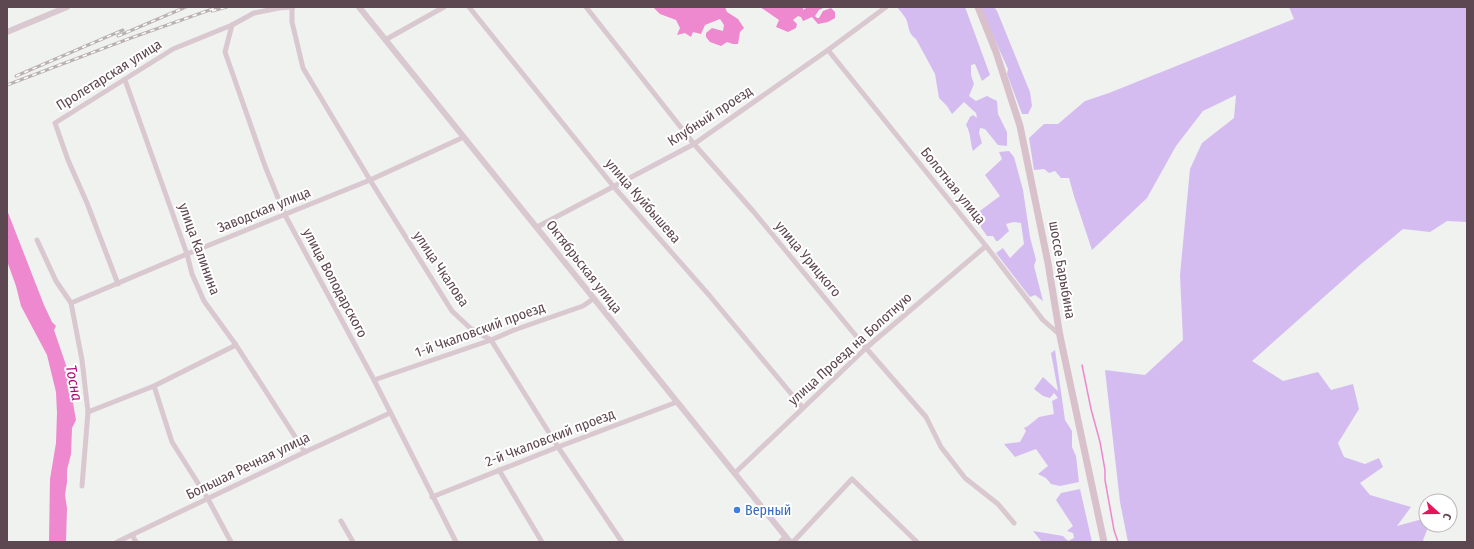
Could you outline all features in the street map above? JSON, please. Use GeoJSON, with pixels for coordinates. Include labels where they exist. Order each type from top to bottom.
{"type":"FeatureCollection","features":[{"type":"Feature","properties":{"kind":"main road","name":"шоссе Барыбина"},"geometry":{"type":"LineString","coordinates":[[978,7],[996,52],[1020,126],[1048,263],[1060,336],[1104,542]]}},
{"type":"Feature","properties":{"kind":"street","name":"Пролетарская улица"},"geometry":{"type":"LineString","coordinates":[[118,284],[88,203],[68,160],[55,123],[173,50],[232,25],[254,13],[292,7]]}},
{"type":"Feature","properties":{"kind":"street","name":"улица Чкалова"},"geometry":{"type":"LineString","coordinates":[[292,7],[292,22],[303,68],[370,180],[452,311],[470,328],[491,340],[558,447],[622,542]]}},
{"type":"Feature","properties":{"kind":"street","name":"Октябрьская улица"},"geometry":{"type":"LineString","coordinates":[[359,7],[788,540]]}},
{"type":"Feature","properties":{"kind":"street"},"geometry":{"type":"LineString","coordinates":[[385,40],[444,7]]}},
{"type":"Feature","properties":{"kind":"street","name":"улица Куйбышева"},"geometry":{"type":"LineString","coordinates":[[469,7],[614,187],[709,295],[803,408]]}},
{"type":"Feature","properties":{"kind":"street","name":"улица Урицкого"},"geometry":{"type":"LineString","coordinates":[[586,7],[694,144],[753,211],[866,348],[926,417],[941,447],[965,478],[998,504],[1014,523]]}},
{"type":"Feature","properties":{"kind":"street","name":"Клубный проезд"},"geometry":{"type":"LineString","coordinates":[[537,227],[694,144],[828,50],[886,7]]}},
{"type":"Feature","properties":{"kind":"street"},"geometry":{"type":"LineString","coordinates":[[7,32],[64,8]]}},
{"type":"Feature","properties":{"kind":"street","name":"улица Володарского"},"geometry":{"type":"LineString","coordinates":[[232,25],[225,52],[265,166],[285,215],[374,380],[456,542]]}},
{"type":"Feature","properties":{"kind":"street","name":"Болотная улица"},"geometry":{"type":"LineString","coordinates":[[828,50],[986,246],[1043,320],[1060,336]]}},
{"type":"Feature","properties":{"kind":"street","name":"улица Калинина"},"geometry":{"type":"LineString","coordinates":[[126,80],[187,254],[192,274],[204,301],[236,345],[305,452]]}},
{"type":"Feature","properties":{"kind":"street","name":"Заводская улица"},"geometry":{"type":"LineString","coordinates":[[71,303],[370,180],[464,137]]}},
{"type":"Feature","properties":{"kind":"street"},"geometry":{"type":"LineString","coordinates":[[37,240],[56,281],[71,303],[82,360],[88,412],[82,486]]}},
{"type":"Feature","properties":{"kind":"street","name":"улица Проезд на Болотную"},"geometry":{"type":"LineString","coordinates":[[735,473],[866,348],[986,246]]}},
{"type":"Feature","properties":{"kind":"street","name":"1-й Чкаловский проезд"},"geometry":{"type":"LineString","coordinates":[[374,380],[491,340],[514,330],[583,306],[594,300]]}},
{"type":"Feature","properties":{"kind":"street"},"geometry":{"type":"LineString","coordinates":[[88,412],[154,386],[236,345]]}},
{"type":"Feature","properties":{"kind":"street"},"geometry":{"type":"LineString","coordinates":[[154,386],[172,442],[208,499],[231,542]]}},
{"type":"Feature","properties":{"kind":"street","name":"2-й Чкаловский проезд"},"geometry":{"type":"LineString","coordinates":[[432,497],[677,402]]}},
{"type":"Feature","properties":{"kind":"street","name":"Большая Речная улица"},"geometry":{"type":"LineString","coordinates":[[117,542],[390,413]]}},
{"type":"Feature","properties":{"kind":"street"},"geometry":{"type":"LineString","coordinates":[[499,470],[542,542]]}},
{"type":"Feature","properties":{"kind":"street"},"geometry":{"type":"LineString","coordinates":[[793,542],[852,479],[917,542]]}},
{"type":"Feature","properties":{"kind":"street"},"geometry":{"type":"LineString","coordinates":[[341,521],[353,542]]}},
{"type":"Feature","properties":{"kind":"street"},"geometry":{"type":"LineString","coordinates":[[132,535],[136,542]]}},
{"type":"Feature","properties":{"kind":"street"},"geometry":{"type":"LineString","coordinates":[[780,542],[788,540]]}},
{"type":"Feature","properties":{"kind":"shaded area"},"geometry":{"type":"Polygon","coordinates":[[[653,7],[725,7],[727,12],[738,19],[744,28],[740,32],[738,44],[727,42],[721,46],[710,42],[706,37],[706,33],[712,28],[723,31],[724,25],[720,19],[705,25],[701,34],[693,32],[691,37],[685,33],[677,35],[680,28],[676,20],[660,14],[653,7]]]}},
{"type":"Feature","properties":{"kind":"shaded area"},"geometry":{"type":"Polygon","coordinates":[[[760,7],[803,7],[803,10],[808,7],[825,7],[819,10],[815,16],[819,18],[823,11],[831,8],[835,12],[835,18],[828,22],[818,24],[812,17],[803,21],[801,17],[798,16],[793,20],[797,24],[796,28],[788,32],[776,27],[779,20],[760,7]]]}},
{"type":"Feature","properties":{"kind":"shaded area"},"geometry":{"type":"Polygon","coordinates":[[[897,7],[965,7],[990,75],[982,81],[975,64],[971,65],[971,75],[974,84],[969,96],[976,101],[987,96],[997,101],[998,114],[1007,132],[1007,146],[998,145],[985,129],[980,128],[979,133],[982,143],[973,151],[969,131],[966,125],[970,117],[973,115],[977,118],[976,113],[964,102],[952,114],[939,98],[935,74],[916,39],[911,33],[904,15],[897,7]]]}},
{"type":"Feature","properties":{"kind":"shaded area"},"geometry":{"type":"Polygon","coordinates":[[[980,7],[994,7],[997,11],[1030,92],[1032,106],[1028,114],[1022,114],[1007,74],[1008,69],[980,7]]]}},
{"type":"Feature","properties":{"kind":"shaded area"},"geometry":{"type":"Polygon","coordinates":[[[1289,7],[1467,7],[1467,222],[1447,221],[1430,232],[1403,229],[1361,264],[1252,361],[1283,381],[1318,372],[1331,390],[1353,384],[1359,409],[1338,443],[1344,457],[1365,464],[1379,458],[1383,467],[1360,483],[1370,495],[1411,507],[1397,526],[1418,520],[1418,533],[1426,533],[1423,540],[1425,542],[1128,542],[1120,502],[1105,370],[1145,375],[1183,340],[1180,275],[1190,169],[1202,143],[1234,118],[1236,95],[1203,111],[1176,146],[1147,198],[1092,250],[1069,178],[1061,178],[1055,171],[1049,173],[1044,169],[1034,170],[1029,138],[1044,124],[1058,124],[1085,101],[1109,93],[1294,19],[1289,7]]]}},
{"type":"Feature","properties":{"kind":"shaded area"},"geometry":{"type":"Polygon","coordinates":[[[1009,151],[1014,157],[1023,190],[1030,237],[1036,260],[1034,266],[1043,301],[1035,295],[1030,297],[996,253],[1003,248],[1010,258],[1024,244],[1021,223],[1014,222],[1006,224],[1009,231],[998,241],[996,241],[993,236],[987,236],[973,216],[1000,196],[985,175],[1002,159],[999,152],[1009,151]]]}},
{"type":"Feature","properties":{"kind":"shaded area"},"geometry":{"type":"Polygon","coordinates":[[[7,210],[44,305],[52,322],[56,326],[54,330],[67,368],[76,420],[72,428],[71,454],[67,470],[65,495],[67,508],[66,542],[49,542],[50,479],[56,443],[56,392],[47,355],[21,306],[7,261],[7,210]]]}},
{"type":"Feature","properties":{"kind":"shaded area"},"geometry":{"type":"Polygon","coordinates":[[[1055,350],[1065,420],[1072,431],[1072,447],[1076,456],[1079,482],[1060,486],[1051,484],[1046,478],[1038,474],[1048,466],[1036,449],[1015,457],[1004,444],[1020,442],[1026,431],[1024,428],[1039,417],[1054,414],[1052,401],[1058,398],[1054,393],[1050,398],[1043,396],[1034,389],[1043,377],[1058,391],[1051,353],[1055,350]]]}},
{"type":"Feature","properties":{"kind":"shaded area"},"geometry":{"type":"Polygon","coordinates":[[[1080,489],[1092,542],[1042,542],[1033,531],[1063,536],[1068,541],[1074,538],[1073,533],[1067,531],[1073,526],[1056,500],[1061,493],[1080,489]]]}},
{"type":"Feature","properties":{"kind":"waterway"},"geometry":{"type":"LineString","coordinates":[[1082,365],[1091,409],[1100,442],[1105,470],[1105,480],[1114,530],[1118,542]]}},
{"type":"Feature","properties":{"kind":"railway"},"geometry":{"type":"LineString","coordinates":[[118,36],[186,7]]}},
{"type":"Feature","properties":{"kind":"railway"},"geometry":{"type":"LineString","coordinates":[[7,85],[218,7]]}},
{"type":"Feature","properties":{"kind":"railway"},"geometry":{"type":"LineString","coordinates":[[212,11],[227,7]]}},
{"type":"Feature","properties":{"kind":"railway"},"geometry":{"type":"LineString","coordinates":[[16,76],[123,30]]}},
{"type":"Feature","properties":{"kind":"place","name":"Верный"},"geometry":{"type":"Point","coordinates":[737,510]}},
{"type":"Feature","properties":{"kind":"water label","name":"Тосна"},"geometry":{"type":"Point","coordinates":[74,383]}}]}
